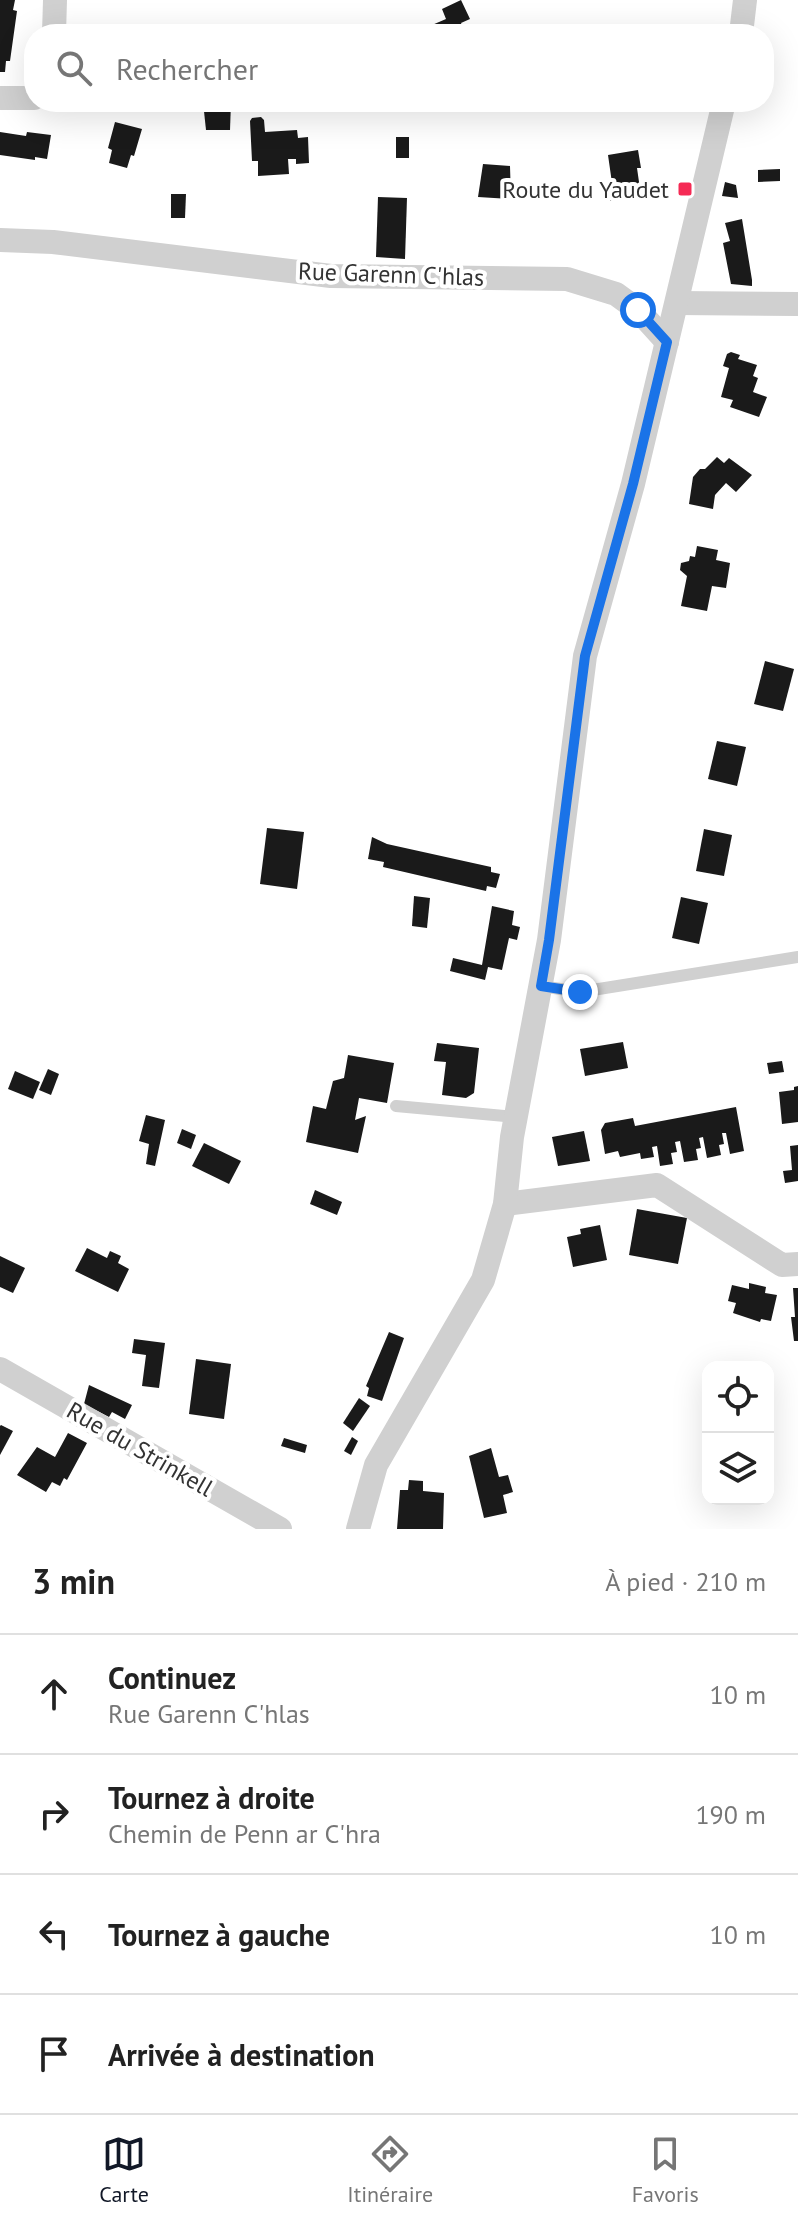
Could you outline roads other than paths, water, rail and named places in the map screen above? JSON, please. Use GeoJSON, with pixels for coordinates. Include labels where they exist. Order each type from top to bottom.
{"type":"FeatureCollection","features":[{"type":"Feature","properties":{"kind":"street"},"geometry":{"type":"LineString","coordinates":[[54,24],[55,0]]}},
{"type":"Feature","properties":{"kind":"street"},"geometry":{"type":"LineString","coordinates":[[742,24],[745,0]]}},
{"type":"Feature","properties":{"kind":"street"},"geometry":{"type":"LineString","coordinates":[[0,98],[24,98]]}},
{"type":"Feature","properties":{"kind":"street"},"geometry":{"type":"LineString","coordinates":[[358,1529],[376,1465],[483,1280],[505,1204],[516,1117],[549,940],[585,656],[633,484],[722,112]]}},
{"type":"Feature","properties":{"kind":"street","name":"Rue Garenn C'hlas"},"geometry":{"type":"LineString","coordinates":[[0,240],[53,242],[331,276],[567,279],[616,294],[638,310],[667,342]]}},
{"type":"Feature","properties":{"kind":"street"},"geometry":{"type":"LineString","coordinates":[[677,303],[798,304]]}},
{"type":"Feature","properties":{"kind":"street"},"geometry":{"type":"LineString","coordinates":[[505,1204],[657,1185],[782,1265],[798,1264]]}},
{"type":"Feature","properties":{"kind":"street","name":"Rue du Strinkell"},"geometry":{"type":"LineString","coordinates":[[0,1369],[280,1529]]}},
{"type":"Feature","properties":{"kind":"lane"},"geometry":{"type":"LineString","coordinates":[[541,986],[580,992],[798,957]]}},
{"type":"Feature","properties":{"kind":"lane"},"geometry":{"type":"LineString","coordinates":[[396,1106],[516,1117]]}},
{"type":"Feature","properties":{"kind":"place","name":"Route du Yaudet"},"geometry":{"type":"Point","coordinates":[685,189]}}]}
